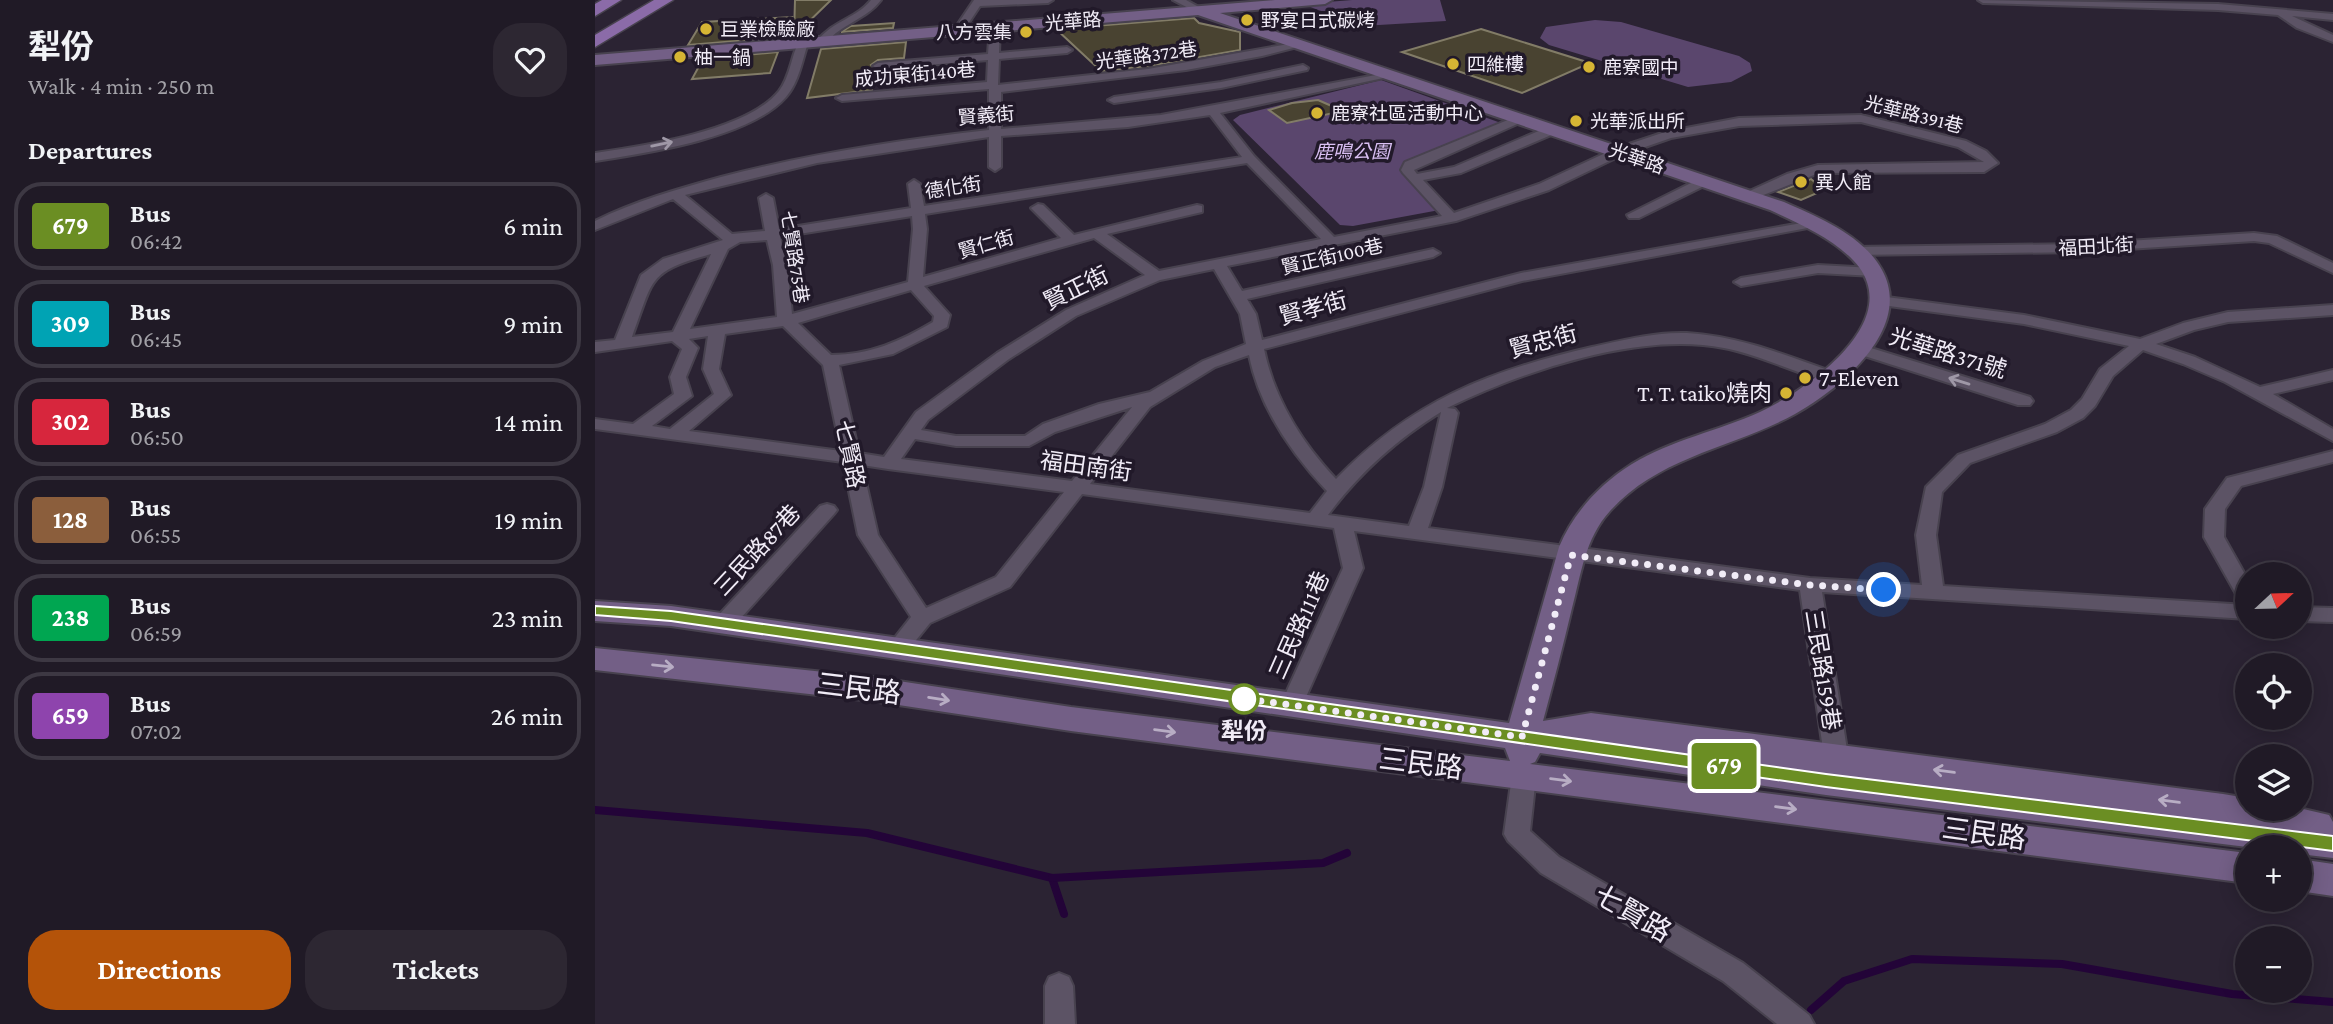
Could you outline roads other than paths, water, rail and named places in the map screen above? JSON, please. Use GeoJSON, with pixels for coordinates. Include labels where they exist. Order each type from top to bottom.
{"type":"FeatureCollection","features":[{"type":"Feature","properties":{"kind":"main road"},"geometry":{"type":"LineString","coordinates":[[595,10],[613,0]]}},
{"type":"Feature","properties":{"kind":"main road"},"geometry":{"type":"LineString","coordinates":[[595,21],[631,0]]}},
{"type":"Feature","properties":{"kind":"main road"},"geometry":{"type":"LineString","coordinates":[[595,32],[648,0]]}},
{"type":"Feature","properties":{"kind":"main road"},"geometry":{"type":"LineString","coordinates":[[595,42],[665,0]]}},
{"type":"Feature","properties":{"kind":"street"},"geometry":{"type":"LineString","coordinates":[[822,41],[833,27],[869,9],[876,0]]}},
{"type":"Feature","properties":{"kind":"street"},"geometry":{"type":"LineString","coordinates":[[958,30],[978,2],[1048,0]]}},
{"type":"Feature","properties":{"kind":"street"},"geometry":{"type":"LineString","coordinates":[[1178,0],[1201,11],[1325,0]]}},
{"type":"Feature","properties":{"kind":"street"},"geometry":{"type":"LineString","coordinates":[[1983,0],[2218,8],[2333,17]]}},
{"type":"Feature","properties":{"kind":"street","name":"光華路"},"geometry":{"type":"LineString","coordinates":[[595,60],[1201,11],[1748,197],[1814,223],[1853,251],[1874,272]]}},
{"type":"Feature","properties":{"kind":"street"},"geometry":{"type":"LineString","coordinates":[[2279,12],[2300,26],[2333,39]]}},
{"type":"Feature","properties":{"kind":"street"},"geometry":{"type":"LineString","coordinates":[[995,27],[995,167]]}},
{"type":"Feature","properties":{"kind":"street"},"geometry":{"type":"LineString","coordinates":[[595,157],[684,139],[730,126],[763,109],[780,97],[788,86],[803,43]]}},
{"type":"Feature","properties":{"kind":"street","name":"光華路372巷"},"geometry":{"type":"LineString","coordinates":[[993,87],[1101,79],[1208,64],[1300,45]]}},
{"type":"Feature","properties":{"kind":"street"},"geometry":{"type":"LineString","coordinates":[[878,66],[1067,50]]}},
{"type":"Feature","properties":{"kind":"street"},"geometry":{"type":"LineString","coordinates":[[1114,100],[1221,85],[1303,68]]}},
{"type":"Feature","properties":{"kind":"street","name":"賢義街"},"geometry":{"type":"LineString","coordinates":[[595,226],[675,194],[772,167],[827,156],[908,143],[1127,123],[1213,111],[1282,99],[1388,74]]}},
{"type":"Feature","properties":{"kind":"street","name":"成功東街140巷"},"geometry":{"type":"LineString","coordinates":[[842,98],[993,87]]}},
{"type":"Feature","properties":{"kind":"street"},"geometry":{"type":"LineString","coordinates":[[1213,111],[1250,159],[1332,243]]}},
{"type":"Feature","properties":{"kind":"street","name":"光華路391巷"},"geometry":{"type":"LineString","coordinates":[[1618,152],[1669,135],[1739,122],[1861,118],[1962,144],[1982,154],[1992,163],[1984,168],[1818,169],[1792,177],[1748,197]]}},
{"type":"Feature","properties":{"kind":"street"},"geometry":{"type":"LineString","coordinates":[[1451,218],[1407,170],[1409,165],[1520,119]]}},
{"type":"Feature","properties":{"kind":"street"},"geometry":{"type":"LineString","coordinates":[[1415,178],[1457,170],[1552,130]]}},
{"type":"Feature","properties":{"kind":"street","name":"賢正街"},"geometry":{"type":"LineString","coordinates":[[888,464],[922,416],[1003,356],[1071,313],[1156,276],[1451,218],[1544,187],[1618,152]]}},
{"type":"Feature","properties":{"kind":"street","name":"德化街"},"geometry":{"type":"LineString","coordinates":[[737,238],[771,235],[1250,159]]}},
{"type":"Feature","properties":{"kind":"street"},"geometry":{"type":"LineString","coordinates":[[1634,215],[1703,181]]}},
{"type":"Feature","properties":{"kind":"street"},"geometry":{"type":"LineString","coordinates":[[827,360],[852,361],[903,347],[941,324],[942,315],[915,285],[920,229],[914,184]]}},
{"type":"Feature","properties":{"kind":"street"},"geometry":{"type":"LineString","coordinates":[[675,194],[729,238],[737,238]]}},
{"type":"Feature","properties":{"kind":"street","name":"七賢路75巷"},"geometry":{"type":"LineString","coordinates":[[766,198],[771,235],[780,266],[781,302],[786,321]]}},
{"type":"Feature","properties":{"kind":"street"},"geometry":{"type":"LineString","coordinates":[[1038,208],[1071,240]]}},
{"type":"Feature","properties":{"kind":"street","name":"賢仁街"},"geometry":{"type":"LineString","coordinates":[[786,321],[1096,233],[1198,209]]}},
{"type":"Feature","properties":{"kind":"street","name":"賢孝街"},"geometry":{"type":"LineString","coordinates":[[922,618],[1003,582],[1144,403],[1209,364],[1254,347],[1521,277],[1814,223]]}},
{"type":"Feature","properties":{"kind":"street"},"geometry":{"type":"LineString","coordinates":[[1096,233],[1156,276]]}},
{"type":"Feature","properties":{"kind":"street","name":"福田北街"},"geometry":{"type":"LineString","coordinates":[[1853,251],[2080,248],[2254,237],[2272,239],[2333,269]]}},
{"type":"Feature","properties":{"kind":"street"},"geometry":{"type":"LineString","coordinates":[[621,344],[646,278],[668,262],[722,247],[737,238]]}},
{"type":"Feature","properties":{"kind":"street"},"geometry":{"type":"LineString","coordinates":[[678,338],[722,247]]}},
{"type":"Feature","properties":{"kind":"street","name":"賢正街100巷"},"geometry":{"type":"LineString","coordinates":[[1240,296],[1433,253]]}},
{"type":"Feature","properties":{"kind":"street"},"geometry":{"type":"LineString","coordinates":[[1218,263],[1240,296],[1248,314],[1262,380],[1304,456],[1335,489]]}},
{"type":"Feature","properties":{"kind":"street"},"geometry":{"type":"LineString","coordinates":[[1524,776],[1522,737],[1571,555],[1589,517],[1619,485],[1661,460],[1740,431],[1804,398],[1859,349],[1877,321],[1879,301],[1874,272],[1818,269],[1741,282]]}},
{"type":"Feature","properties":{"kind":"street"},"geometry":{"type":"LineString","coordinates":[[1879,301],[2028,320],[2097,332],[2140,344],[2192,362],[2261,392],[2333,436]]}},
{"type":"Feature","properties":{"kind":"street"},"geometry":{"type":"LineString","coordinates":[[1934,594],[1926,535],[1933,491],[1964,459],[2051,428],[2077,414],[2089,402],[2106,373],[2140,344],[2189,326],[2228,317],[2333,310]]}},
{"type":"Feature","properties":{"kind":"street"},"geometry":{"type":"LineString","coordinates":[[595,347],[678,338],[786,321]]}},
{"type":"Feature","properties":{"kind":"street","name":"七賢路"},"geometry":{"type":"LineString","coordinates":[[786,321],[831,364],[868,535],[922,618]]}},
{"type":"Feature","properties":{"kind":"street"},"geometry":{"type":"LineString","coordinates":[[672,436],[723,395],[711,369],[716,332]]}},
{"type":"Feature","properties":{"kind":"street"},"geometry":{"type":"LineString","coordinates":[[634,431],[683,396],[678,377],[690,348],[678,338]]}},
{"type":"Feature","properties":{"kind":"street","name":"賢忠街"},"geometry":{"type":"LineString","coordinates":[[1314,521],[1335,489],[1381,444],[1450,398],[1525,368],[1642,342],[1684,338],[1736,344],[1830,377]]}},
{"type":"Feature","properties":{"kind":"street","name":"光華路371號"},"geometry":{"type":"LineString","coordinates":[[1859,349],[2024,401]]}},
{"type":"Feature","properties":{"kind":"street"},"geometry":{"type":"LineString","coordinates":[[2261,392],[2333,375]]}},
{"type":"Feature","properties":{"kind":"street"},"geometry":{"type":"LineString","coordinates":[[910,433],[956,441],[1029,441],[1049,428],[1105,408],[1157,395]]}},
{"type":"Feature","properties":{"kind":"street"},"geometry":{"type":"LineString","coordinates":[[1416,534],[1433,486],[1449,413]]}},
{"type":"Feature","properties":{"kind":"street","name":"福田南街"},"geometry":{"type":"LineString","coordinates":[[595,424],[1571,555]]}},
{"type":"Feature","properties":{"kind":"street"},"geometry":{"type":"LineString","coordinates":[[2235,575],[2214,537],[2215,509],[2234,482],[2333,456]]}},
{"type":"Feature","properties":{"kind":"street","name":"三民路87巷"},"geometry":{"type":"LineString","coordinates":[[723,624],[827,510]]}},
{"type":"Feature","properties":{"kind":"street","name":"三民路111巷"},"geometry":{"type":"LineString","coordinates":[[1291,706],[1353,568],[1343,525]]}},
{"type":"Feature","properties":{"kind":"street"},"geometry":{"type":"LineString","coordinates":[[1571,555],[1810,585],[2235,611]]}},
{"type":"Feature","properties":{"kind":"street","name":"三民路159巷"},"geometry":{"type":"LineString","coordinates":[[1810,585],[1836,756]]}},
{"type":"Feature","properties":{"kind":"street","name":"三民路"},"geometry":{"type":"LineString","coordinates":[[595,611],[671,616],[1826,781],[2333,843]]}},
{"type":"Feature","properties":{"kind":"street"},"geometry":{"type":"LineString","coordinates":[[2312,614],[2333,615]]}},
{"type":"Feature","properties":{"kind":"street"},"geometry":{"type":"LineString","coordinates":[[872,689],[895,650],[922,618]]}},
{"type":"Feature","properties":{"kind":"street","name":"三民路"},"geometry":{"type":"LineString","coordinates":[[595,659],[872,689],[1072,719],[2235,866]]}},
{"type":"Feature","properties":{"kind":"street","name":"三民路"},"geometry":{"type":"LineString","coordinates":[[1522,737],[1591,726],[2223,808],[2333,828]]}},
{"type":"Feature","properties":{"kind":"street","name":"七賢路"},"geometry":{"type":"LineString","coordinates":[[1524,776],[1517,834],[1550,865],[1733,972],[1800,1024]]}},
{"type":"Feature","properties":{"kind":"street"},"geometry":{"type":"LineString","coordinates":[[2312,877],[2333,880]]}},
{"type":"Feature","properties":{"kind":"street"},"geometry":{"type":"LineString","coordinates":[[1059,986],[1061,1024]]}},
{"type":"Feature","properties":{"kind":"waterway"},"geometry":{"type":"LineString","coordinates":[[595,810],[867,833],[1052,878]]}},
{"type":"Feature","properties":{"kind":"waterway"},"geometry":{"type":"LineString","coordinates":[[1052,878],[1323,863],[1347,853]]}},
{"type":"Feature","properties":{"kind":"waterway"},"geometry":{"type":"LineString","coordinates":[[1052,878],[1064,914]]}},
{"type":"Feature","properties":{"kind":"waterway"},"geometry":{"type":"LineString","coordinates":[[1811,1010],[1844,981],[1912,959],[2062,964],[2232,994],[2333,1002]]}},
{"type":"Feature","properties":{"kind":"place","name":"野宴日式碳烤"},"geometry":{"type":"Point","coordinates":[1247,20]}},
{"type":"Feature","properties":{"kind":"place","name":"巨業檢驗廠"},"geometry":{"type":"Point","coordinates":[706,29]}},
{"type":"Feature","properties":{"kind":"place","name":"八方雲集"},"geometry":{"type":"Point","coordinates":[1026,32]}},
{"type":"Feature","properties":{"kind":"place","name":"柚一鍋"},"geometry":{"type":"Point","coordinates":[680,57]}},
{"type":"Feature","properties":{"kind":"place","name":"四維樓"},"geometry":{"type":"Point","coordinates":[1453,64]}},
{"type":"Feature","properties":{"kind":"place","name":"鹿寮國中"},"geometry":{"type":"Point","coordinates":[1589,67]}},
{"type":"Feature","properties":{"kind":"place","name":"鹿寮社區活動中心"},"geometry":{"type":"Point","coordinates":[1317,113]}},
{"type":"Feature","properties":{"kind":"place","name":"光華派出所"},"geometry":{"type":"Point","coordinates":[1576,121]}},
{"type":"Feature","properties":{"kind":"place","name":"異人館"},"geometry":{"type":"Point","coordinates":[1801,182]}},
{"type":"Feature","properties":{"kind":"place","name":"7-Eleven"},"geometry":{"type":"Point","coordinates":[1805,378]}},
{"type":"Feature","properties":{"kind":"place","name":"T. T. taiko燒肉"},"geometry":{"type":"Point","coordinates":[1786,393]}},
{"type":"Feature","properties":{"kind":"place","name":"犁份"},"geometry":{"type":"Point","coordinates":[1244,699]}},
{"type":"Feature","properties":{"kind":"park label","name":"鹿鳴公園"},"geometry":{"type":"Point","coordinates":[1352,151]}}]}
